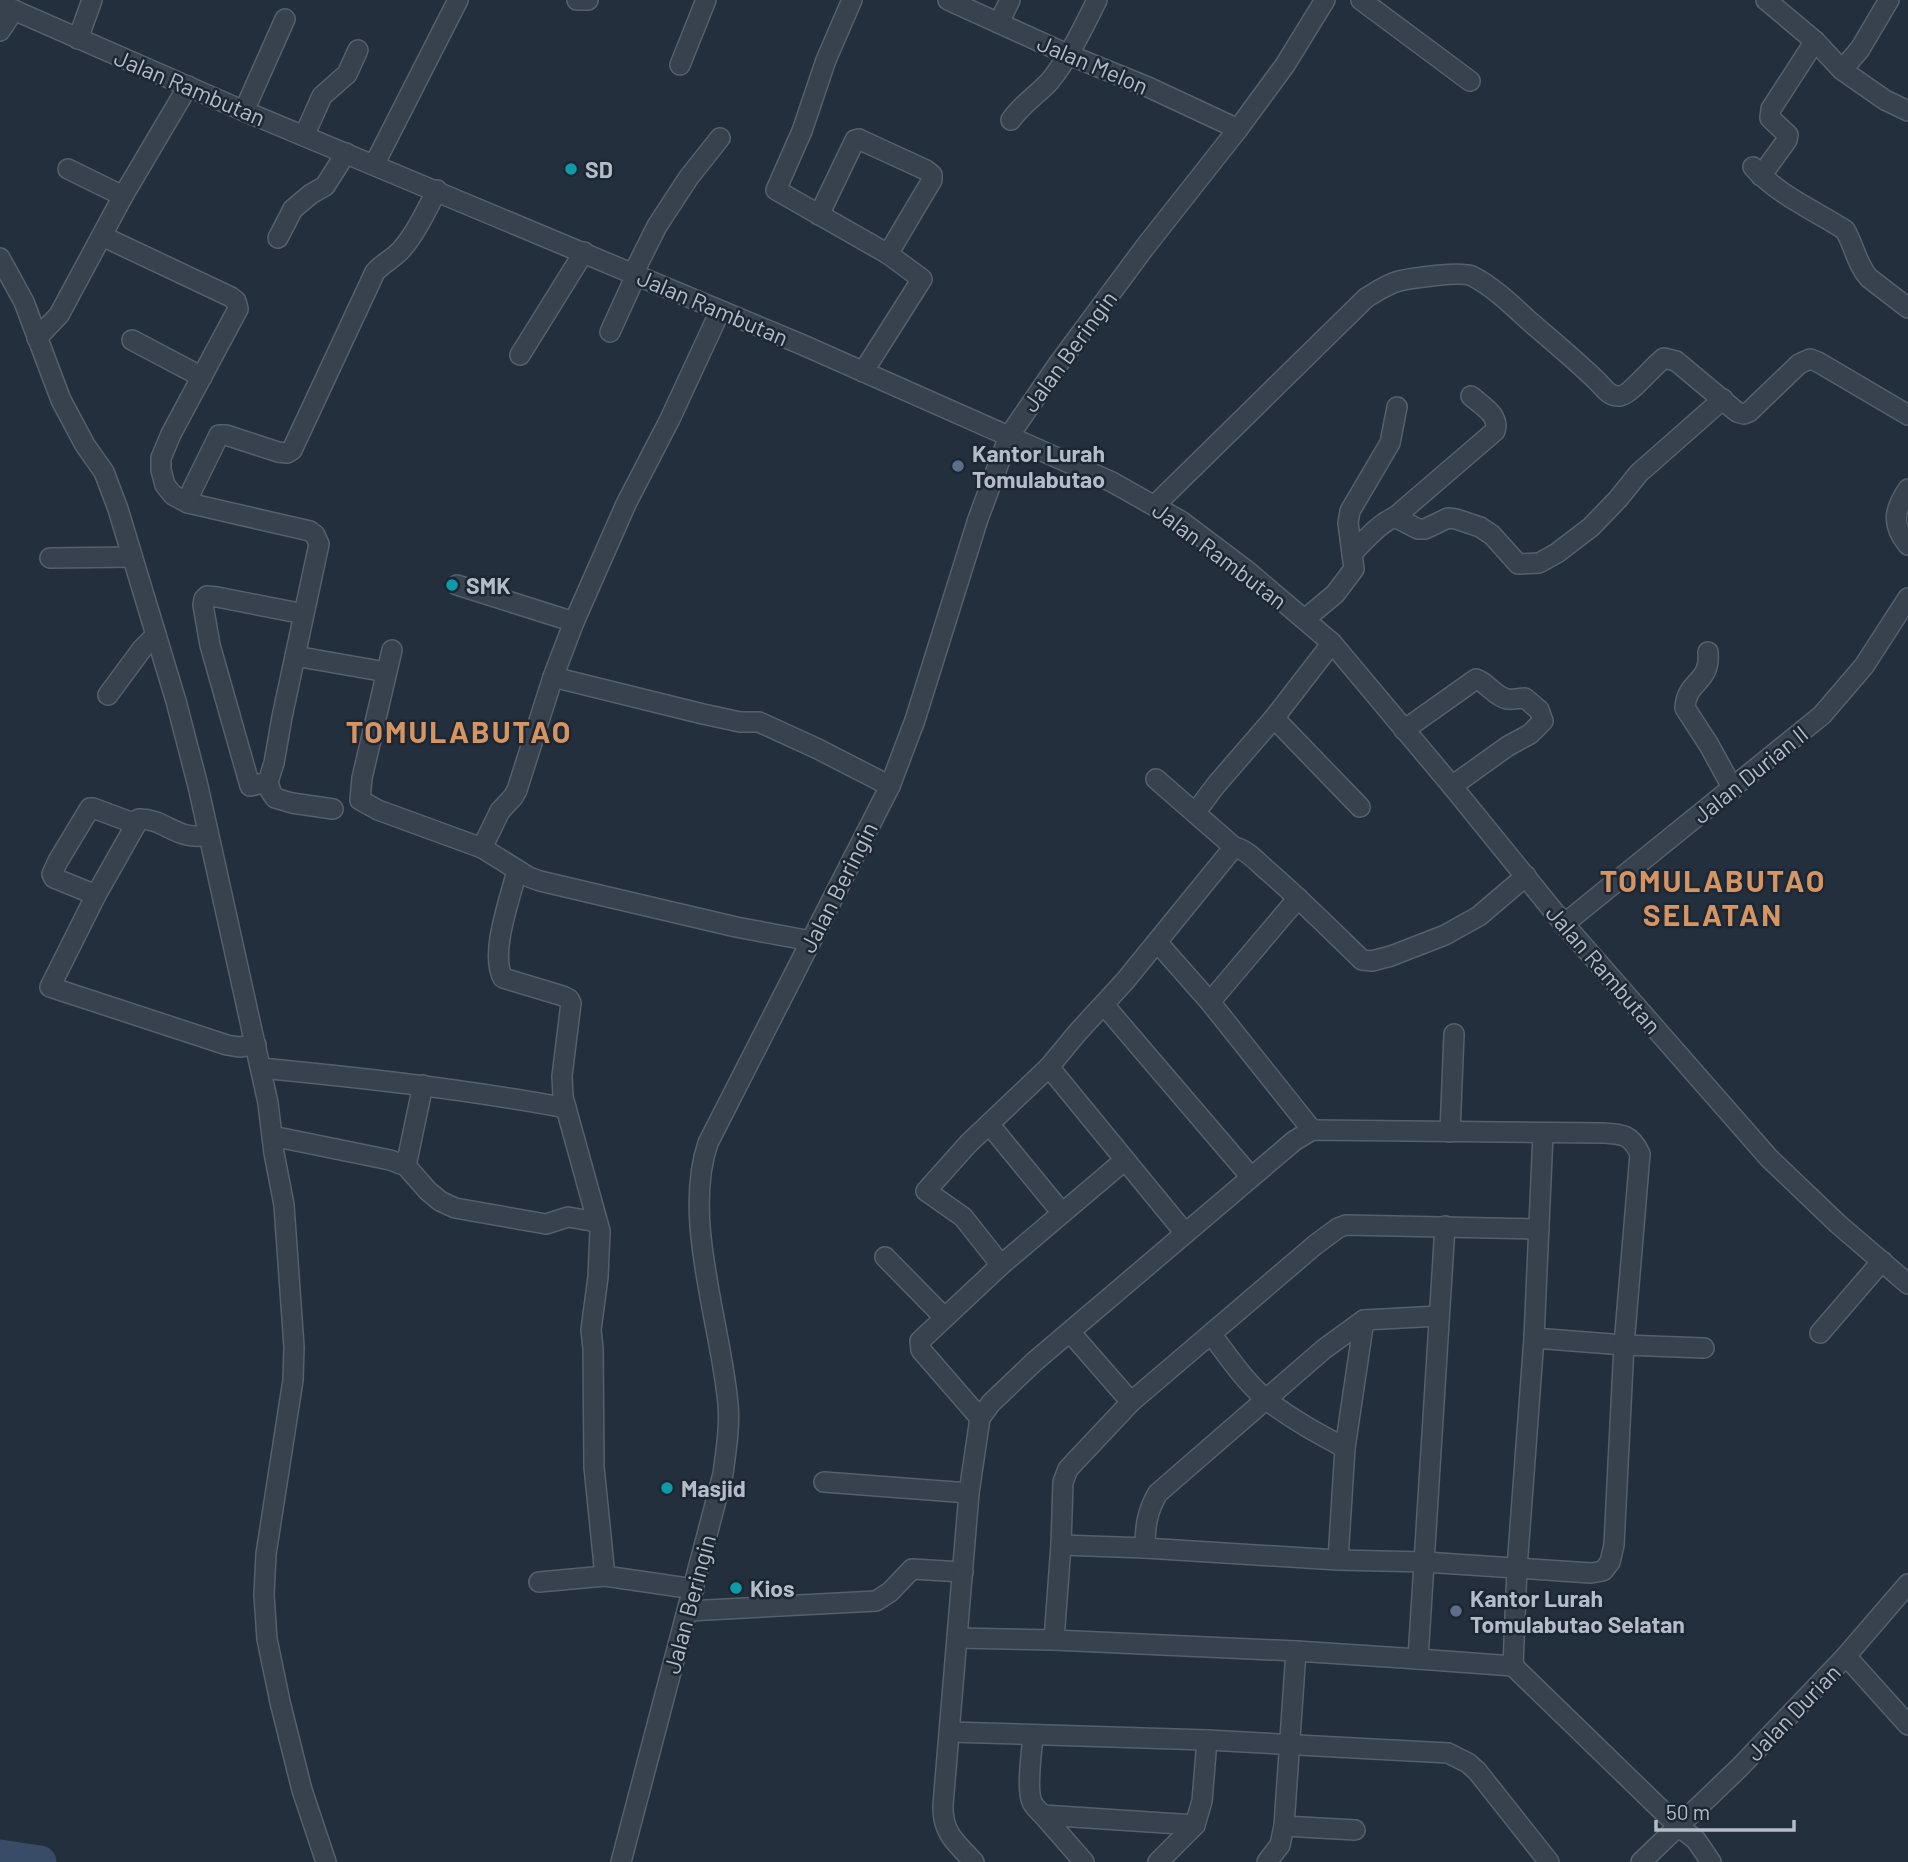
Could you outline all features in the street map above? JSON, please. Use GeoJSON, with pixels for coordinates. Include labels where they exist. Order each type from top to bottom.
{"type":"FeatureCollection","features":[{"type":"Feature","properties":{"kind":"street"},"geometry":{"type":"LineString","coordinates":[[78,39],[92,0]]}},
{"type":"Feature","properties":{"kind":"street"},"geometry":{"type":"LineString","coordinates":[[374,165],[458,0]]}},
{"type":"Feature","properties":{"kind":"street"},"geometry":{"type":"LineString","coordinates":[[577,0],[588,0]]}},
{"type":"Feature","properties":{"kind":"street"},"geometry":{"type":"LineString","coordinates":[[680,65],[706,0]]}},
{"type":"Feature","properties":{"kind":"street"},"geometry":{"type":"LineString","coordinates":[[852,0],[776,192],[888,254],[922,279],[863,372]]}},
{"type":"Feature","properties":{"kind":"street","name":"Jalan Melon"},"geometry":{"type":"LineString","coordinates":[[948,0],[1238,129]]}},
{"type":"Feature","properties":{"kind":"street"},"geometry":{"type":"LineString","coordinates":[[999,23],[1010,0]]}},
{"type":"Feature","properties":{"kind":"street"},"geometry":{"type":"LineString","coordinates":[[1011,120],[1037,95],[1069,55],[1097,0]]}},
{"type":"Feature","properties":{"kind":"street","name":"Jalan Beringin"},"geometry":{"type":"LineString","coordinates":[[621,1862],[723,1474],[728,1436],[728,1405],[703,1250],[699,1202],[699,1178],[708,1143],[890,786],[915,720],[978,519],[1009,436],[1144,247],[1285,65],[1325,0]]}},
{"type":"Feature","properties":{"kind":"street"},"geometry":{"type":"LineString","coordinates":[[1361,0],[1470,80]]}},
{"type":"Feature","properties":{"kind":"street"},"geometry":{"type":"LineString","coordinates":[[1766,0],[1815,41],[1842,70],[1885,100],[1908,111]]}},
{"type":"Feature","properties":{"kind":"street"},"geometry":{"type":"LineString","coordinates":[[1842,70],[1860,50],[1889,0]]}},
{"type":"Feature","properties":{"kind":"street"},"geometry":{"type":"LineString","coordinates":[[0,31],[8,5]]}},
{"type":"Feature","properties":{"kind":"street","name":"Jalan Rambutan"},"geometry":{"type":"LineString","coordinates":[[8,5],[78,39],[244,111],[584,252],[1009,436],[1112,482],[1181,521],[1247,569],[1332,643],[1564,924],[1769,1158],[1838,1224],[1908,1284]]}},
{"type":"Feature","properties":{"kind":"street"},"geometry":{"type":"LineString","coordinates":[[244,111],[285,19]]}},
{"type":"Feature","properties":{"kind":"street"},"geometry":{"type":"LineString","coordinates":[[1815,41],[1771,109],[1770,118],[1788,135],[1787,140],[1757,171],[1792,199],[1844,230],[1864,272],[1908,308]]}},
{"type":"Feature","properties":{"kind":"street"},"geometry":{"type":"LineString","coordinates":[[304,136],[322,96],[347,74],[358,50]]}},
{"type":"Feature","properties":{"kind":"street"},"geometry":{"type":"LineString","coordinates":[[37,338],[59,315],[123,196],[188,86]]}},
{"type":"Feature","properties":{"kind":"street"},"geometry":{"type":"LineString","coordinates":[[610,332],[657,226],[720,138]]}},
{"type":"Feature","properties":{"kind":"street"},"geometry":{"type":"LineString","coordinates":[[819,215],[855,140],[859,139],[926,170],[932,175],[932,180],[888,254]]}},
{"type":"Feature","properties":{"kind":"street"},"geometry":{"type":"LineString","coordinates":[[278,238],[293,209],[325,186],[346,153]]}},
{"type":"Feature","properties":{"kind":"street"},"geometry":{"type":"LineString","coordinates":[[68,169],[123,196]]}},
{"type":"Feature","properties":{"kind":"street"},"geometry":{"type":"LineString","coordinates":[[188,503],[192,489],[219,435],[278,452],[287,453],[292,450],[375,272],[409,241],[437,190]]}},
{"type":"Feature","properties":{"kind":"street"},"geometry":{"type":"LineString","coordinates":[[103,236],[236,301],[238,309],[235,317],[171,434],[161,458],[161,470],[165,485],[173,495],[188,503],[310,531],[315,535],[319,544],[268,782],[275,798],[333,809]]}},
{"type":"Feature","properties":{"kind":"street"},"geometry":{"type":"LineString","coordinates":[[520,355],[584,252]]}},
{"type":"Feature","properties":{"kind":"street"},"geometry":{"type":"LineString","coordinates":[[0,258],[20,295],[61,400],[85,445],[104,472],[118,509],[185,738],[261,1068],[285,1205],[294,1347],[293,1380],[265,1554],[265,1617],[267,1639],[289,1740],[326,1862]]}},
{"type":"Feature","properties":{"kind":"street"},"geometry":{"type":"LineString","coordinates":[[1155,505],[1366,299],[1377,290],[1397,282],[1427,277],[1470,275],[1508,303],[1597,380],[1609,394],[1624,396],[1652,366],[1664,358],[1676,361],[1738,412],[1744,414],[1803,360],[1810,359],[1908,415]]}},
{"type":"Feature","properties":{"kind":"street"},"geometry":{"type":"LineString","coordinates":[[482,848],[500,811],[517,790],[553,677],[574,622],[626,504],[670,419],[720,311]]}},
{"type":"Feature","properties":{"kind":"street"},"geometry":{"type":"LineString","coordinates":[[132,340],[202,377]]}},
{"type":"Feature","properties":{"kind":"street"},"geometry":{"type":"LineString","coordinates":[[1352,553],[1380,526],[1395,517],[1495,431],[1495,418],[1471,396]]}},
{"type":"Feature","properties":{"kind":"street"},"geometry":{"type":"LineString","coordinates":[[1395,517],[1418,529],[1425,529],[1442,520],[1457,519],[1480,527],[1492,535],[1518,564],[1539,563],[1591,527],[1639,473],[1723,399]]}},
{"type":"Feature","properties":{"kind":"street"},"geometry":{"type":"LineString","coordinates":[[1305,619],[1344,584],[1354,569],[1348,523],[1350,511],[1390,443],[1397,407]]}},
{"type":"Feature","properties":{"kind":"street"},"geometry":{"type":"LineString","coordinates":[[1908,489],[1896,510],[1895,519],[1908,545]]}},
{"type":"Feature","properties":{"kind":"street"},"geometry":{"type":"LineString","coordinates":[[50,558],[132,557]]}},
{"type":"Feature","properties":{"kind":"street"},"geometry":{"type":"LineString","coordinates":[[457,585],[574,622]]}},
{"type":"Feature","properties":{"kind":"street"},"geometry":{"type":"LineString","coordinates":[[268,782],[250,786],[210,645],[204,599],[207,596],[218,597],[304,614]]}},
{"type":"Feature","properties":{"kind":"street","name":"Jalan Durian II"},"geometry":{"type":"LineString","coordinates":[[1564,924],[1822,715],[1864,666],[1908,598]]}},
{"type":"Feature","properties":{"kind":"street"},"geometry":{"type":"LineString","coordinates":[[108,695],[142,649],[156,635]]}},
{"type":"Feature","properties":{"kind":"street"},"geometry":{"type":"LineString","coordinates":[[1195,813],[1332,643]]}},
{"type":"Feature","properties":{"kind":"street"},"geometry":{"type":"LineString","coordinates":[[392,650],[362,778],[360,800],[369,807],[482,848],[540,881],[736,927],[811,941]]}},
{"type":"Feature","properties":{"kind":"street"},"geometry":{"type":"LineString","coordinates":[[1708,652],[1706,672],[1688,692],[1685,708],[1709,744],[1733,789]]}},
{"type":"Feature","properties":{"kind":"street"},"geometry":{"type":"LineString","coordinates":[[295,656],[386,673]]}},
{"type":"Feature","properties":{"kind":"street"},"geometry":{"type":"LineString","coordinates":[[553,677],[712,716],[740,722],[759,722],[890,786]]}},
{"type":"Feature","properties":{"kind":"street"},"geometry":{"type":"LineString","coordinates":[[1404,730],[1476,679],[1480,679],[1505,699],[1525,698],[1539,710],[1542,721],[1530,734],[1452,786]]}},
{"type":"Feature","properties":{"kind":"street"},"geometry":{"type":"LineString","coordinates":[[1274,718],[1360,807]]}},
{"type":"Feature","properties":{"kind":"street"},"geometry":{"type":"LineString","coordinates":[[1156,779],[1298,898],[1362,960],[1372,961],[1391,956],[1445,935],[1479,916],[1526,876]]}},
{"type":"Feature","properties":{"kind":"street"},"geometry":{"type":"LineString","coordinates":[[96,895],[54,878],[52,874],[58,861],[90,808],[136,824]]}},
{"type":"Feature","properties":{"kind":"street"},"geometry":{"type":"LineString","coordinates":[[208,835],[187,836],[143,818],[139,819],[96,895],[50,987],[227,1045],[256,1045]]}},
{"type":"Feature","properties":{"kind":"street"},"geometry":{"type":"LineString","coordinates":[[1001,1265],[963,1217],[926,1191],[968,1144],[1049,1067],[1157,942],[1234,847]]}},
{"type":"Feature","properties":{"kind":"street"},"geometry":{"type":"LineString","coordinates":[[517,870],[504,921],[498,963],[503,978],[563,996],[571,1003],[562,1076],[563,1097],[600,1231],[592,1330],[593,1424],[594,1467],[605,1576]]}},
{"type":"Feature","properties":{"kind":"street"},"geometry":{"type":"LineString","coordinates":[[1210,1002],[1298,898]]}},
{"type":"Feature","properties":{"kind":"street"},"geometry":{"type":"LineString","coordinates":[[1157,942],[1210,1002],[1312,1130]]}},
{"type":"Feature","properties":{"kind":"street"},"geometry":{"type":"LineString","coordinates":[[1104,1005],[1251,1177]]}},
{"type":"Feature","properties":{"kind":"street"},"geometry":{"type":"LineString","coordinates":[[1450,1132],[1454,1034]]}},
{"type":"Feature","properties":{"kind":"street"},"geometry":{"type":"LineString","coordinates":[[1049,1067],[1185,1233]]}},
{"type":"Feature","properties":{"kind":"street"},"geometry":{"type":"LineString","coordinates":[[261,1068],[423,1085],[566,1108]]}},
{"type":"Feature","properties":{"kind":"street"},"geometry":{"type":"LineString","coordinates":[[406,1166],[423,1085]]}},
{"type":"Feature","properties":{"kind":"street"},"geometry":{"type":"LineString","coordinates":[[989,1124],[1062,1213]]}},
{"type":"Feature","properties":{"kind":"street"},"geometry":{"type":"LineString","coordinates":[[974,1862],[948,1834],[943,1818],[969,1493],[980,1418],[1005,1390],[1251,1177],[1294,1141],[1312,1130],[1617,1134],[1629,1137],[1635,1143],[1640,1154],[1624,1345],[1614,1545],[1610,1562],[1602,1571],[1591,1573],[1425,1562],[1061,1545]]}},
{"type":"Feature","properties":{"kind":"street"},"geometry":{"type":"LineString","coordinates":[[1513,1666],[1517,1568],[1534,1338],[1543,1134]]}},
{"type":"Feature","properties":{"kind":"street"},"geometry":{"type":"LineString","coordinates":[[272,1136],[390,1160],[406,1166],[428,1191],[455,1208],[546,1224],[568,1217],[597,1222]]}},
{"type":"Feature","properties":{"kind":"street"},"geometry":{"type":"LineString","coordinates":[[980,1418],[921,1350],[920,1341],[1001,1265],[1125,1160]]}},
{"type":"Feature","properties":{"kind":"street"},"geometry":{"type":"LineString","coordinates":[[1054,1640],[1063,1482],[1068,1469],[1131,1402],[1315,1245],[1346,1225],[1539,1229]]}},
{"type":"Feature","properties":{"kind":"street"},"geometry":{"type":"LineString","coordinates":[[1418,1659],[1445,1226]]}},
{"type":"Feature","properties":{"kind":"street"},"geometry":{"type":"LineString","coordinates":[[885,1257],[944,1317]]}},
{"type":"Feature","properties":{"kind":"street"},"geometry":{"type":"LineString","coordinates":[[1819,1333],[1881,1261]]}},
{"type":"Feature","properties":{"kind":"street"},"geometry":{"type":"LineString","coordinates":[[1144,1548],[1147,1516],[1158,1493],[1324,1349],[1364,1320],[1438,1317]]}},
{"type":"Feature","properties":{"kind":"street"},"geometry":{"type":"LineString","coordinates":[[1338,1559],[1345,1448],[1364,1320]]}},
{"type":"Feature","properties":{"kind":"street"},"geometry":{"type":"LineString","coordinates":[[1070,1332],[1131,1402]]}},
{"type":"Feature","properties":{"kind":"street"},"geometry":{"type":"LineString","coordinates":[[1211,1334],[1242,1374],[1266,1399],[1300,1423],[1345,1448]]}},
{"type":"Feature","properties":{"kind":"street"},"geometry":{"type":"LineString","coordinates":[[1534,1338],[1703,1348]]}},
{"type":"Feature","properties":{"kind":"street"},"geometry":{"type":"LineString","coordinates":[[824,1482],[969,1493]]}},
{"type":"Feature","properties":{"kind":"street"},"geometry":{"type":"LineString","coordinates":[[688,1611],[876,1601],[890,1592],[912,1569],[963,1572]]}},
{"type":"Feature","properties":{"kind":"street"},"geometry":{"type":"LineString","coordinates":[[539,1582],[605,1576],[694,1589]]}},
{"type":"Feature","properties":{"kind":"street","name":"Jalan Durian"},"geometry":{"type":"LineString","coordinates":[[1640,1862],[1740,1768],[1846,1656],[1908,1584]]}},
{"type":"Feature","properties":{"kind":"street"},"geometry":{"type":"LineString","coordinates":[[957,1638],[1296,1651],[1513,1666],[1678,1826],[1696,1840],[1711,1862]]}},
{"type":"Feature","properties":{"kind":"street"},"geometry":{"type":"LineString","coordinates":[[1274,1859],[1284,1826],[1296,1651]]}},
{"type":"Feature","properties":{"kind":"street"},"geometry":{"type":"LineString","coordinates":[[1846,1656],[1908,1725]]}},
{"type":"Feature","properties":{"kind":"street"},"geometry":{"type":"LineString","coordinates":[[950,1732],[1448,1753],[1459,1757],[1477,1771],[1549,1862]]}},
{"type":"Feature","properties":{"kind":"street"},"geometry":{"type":"LineString","coordinates":[[1033,1735],[1031,1802],[1084,1862]]}},
{"type":"Feature","properties":{"kind":"street"},"geometry":{"type":"LineString","coordinates":[[1158,1862],[1195,1825],[1202,1801],[1207,1741]]}},
{"type":"Feature","properties":{"kind":"street"},"geometry":{"type":"LineString","coordinates":[[1042,1815],[1195,1825]]}},
{"type":"Feature","properties":{"kind":"street"},"geometry":{"type":"LineString","coordinates":[[1284,1826],[1354,1830]]}},
{"type":"Feature","properties":{"kind":"waterway"},"geometry":{"type":"LineString","coordinates":[[0,1856],[40,1862]]}},
{"type":"Feature","properties":{"kind":"place","name":"SD"},"geometry":{"type":"Point","coordinates":[571,169]}},
{"type":"Feature","properties":{"kind":"place","name":"Kantor Lurah Tomulabutao"},"geometry":{"type":"Point","coordinates":[958,466]}},
{"type":"Feature","properties":{"kind":"place","name":"SMK"},"geometry":{"type":"Point","coordinates":[452,585]}},
{"type":"Feature","properties":{"kind":"place","name":"Masjid"},"geometry":{"type":"Point","coordinates":[667,1488]}},
{"type":"Feature","properties":{"kind":"place","name":"Kios"},"geometry":{"type":"Point","coordinates":[736,1588]}},
{"type":"Feature","properties":{"kind":"place","name":"Kantor Lurah Tomulabutao Selatan"},"geometry":{"type":"Point","coordinates":[1456,1611]}},
{"type":"Feature","properties":{"kind":"district","name":"TOMULABUTAO"},"geometry":{"type":"Point","coordinates":[459,731]}},
{"type":"Feature","properties":{"kind":"district","name":"TOMULABUTAO SELATAN"},"geometry":{"type":"Point","coordinates":[1713,897]}}]}
